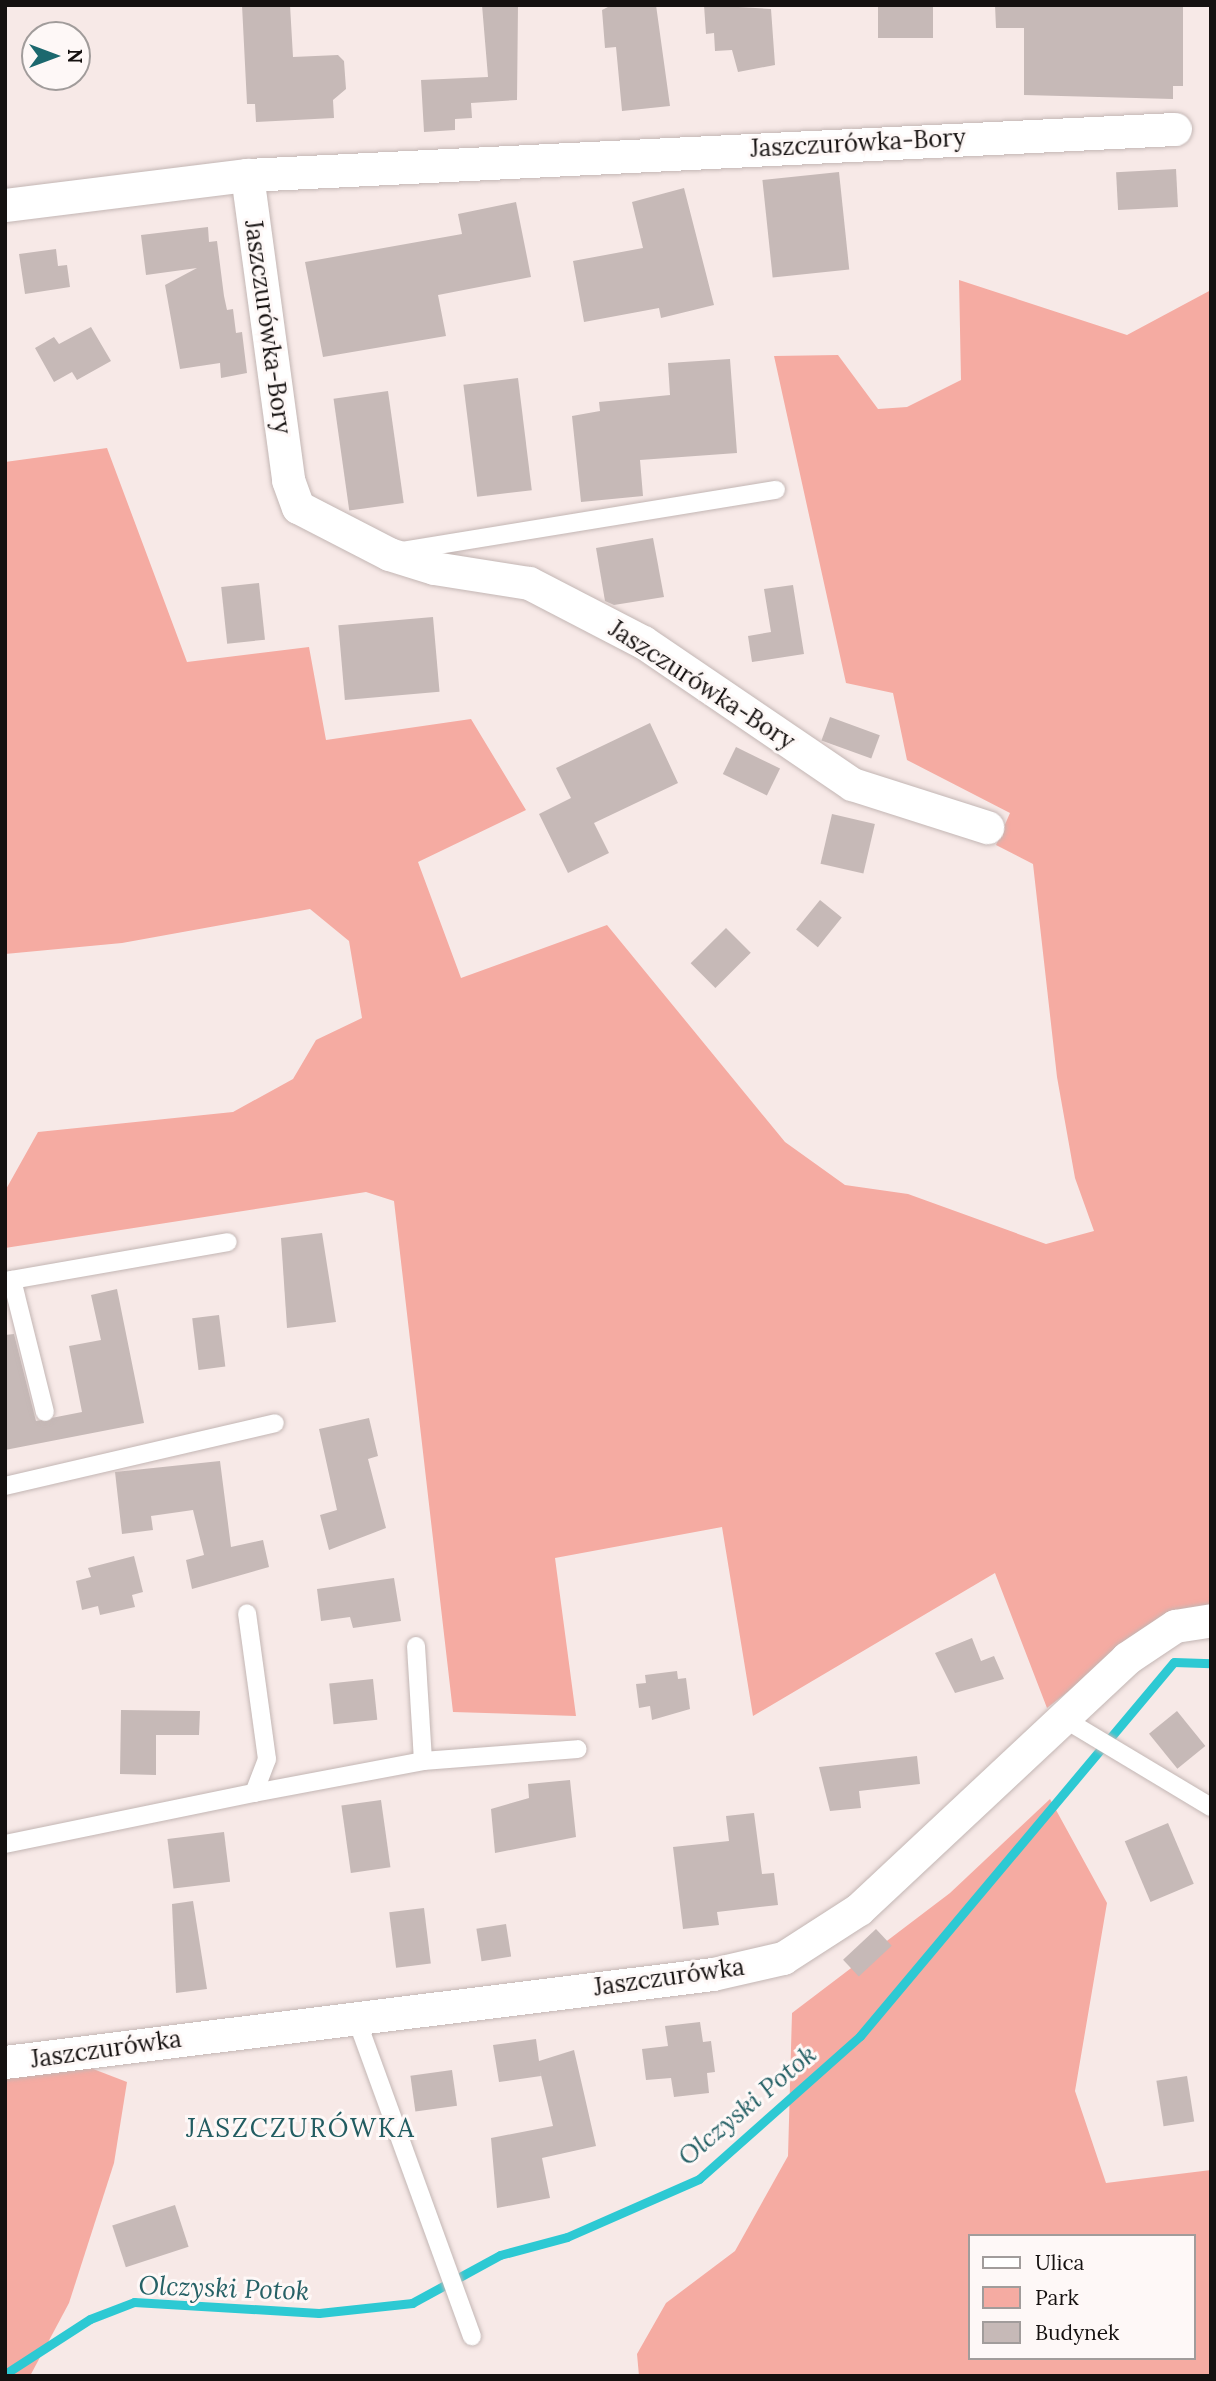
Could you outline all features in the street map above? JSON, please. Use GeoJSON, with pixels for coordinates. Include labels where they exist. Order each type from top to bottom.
{"type":"FeatureCollection","features":[{"type":"Feature","properties":{"kind":"street","name":"Jaszczurówka-Bory"},"geometry":{"type":"LineString","coordinates":[[5,205],[247,175],[1175,129]]}},
{"type":"Feature","properties":{"kind":"street","name":"Jaszczurówka-Bory"},"geometry":{"type":"LineString","coordinates":[[247,175],[288,480],[298,507],[389,554],[434,569],[529,583],[643,642],[852,784],[987,827]]}},
{"type":"Feature","properties":{"kind":"street","name":"Jaszczurówka"},"geometry":{"type":"LineString","coordinates":[[5,2062],[355,2015],[713,1974],[783,1958],[859,1909],[1060,1717],[1157,1634],[1211,1620]]}},
{"type":"Feature","properties":{"kind":"lane"},"geometry":{"type":"LineString","coordinates":[[389,554],[443,540],[776,490]]}},
{"type":"Feature","properties":{"kind":"lane"},"geometry":{"type":"LineString","coordinates":[[45,1412],[8,1281],[228,1242]]}},
{"type":"Feature","properties":{"kind":"lane"},"geometry":{"type":"LineString","coordinates":[[5,1486],[275,1423]]}},
{"type":"Feature","properties":{"kind":"lane"},"geometry":{"type":"LineString","coordinates":[[247,1613],[267,1759],[254,1793]]}},
{"type":"Feature","properties":{"kind":"lane"},"geometry":{"type":"LineString","coordinates":[[416,1646],[423,1761]]}},
{"type":"Feature","properties":{"kind":"lane"},"geometry":{"type":"LineString","coordinates":[[1060,1717],[1135,1756],[1211,1807]]}},
{"type":"Feature","properties":{"kind":"lane"},"geometry":{"type":"LineString","coordinates":[[5,1844],[423,1761],[578,1749]]}},
{"type":"Feature","properties":{"kind":"lane"},"geometry":{"type":"LineString","coordinates":[[355,2015],[472,2336]]}},
{"type":"Feature","properties":{"kind":"green space"},"geometry":{"type":"Polygon","coordinates":[[[959,280],[1127,335],[1211,290],[1211,1608],[1157,1622],[1047,1708],[995,1573],[753,1716],[722,1527],[555,1558],[576,1716],[453,1712],[394,1201],[366,1192],[5,1248],[5,1191],[38,1132],[233,1112],[293,1079],[316,1040],[362,1018],[349,941],[310,909],[122,943],[5,954],[5,462],[107,448],[187,662],[309,647],[326,740],[471,719],[526,810],[418,862],[461,978],[607,925],[785,1142],[845,1185],[908,1194],[1046,1244],[1094,1231],[1075,1178],[1057,1077],[1033,864],[996,845],[1010,813],[907,760],[893,693],[846,683],[774,356],[838,355],[878,409],[907,407],[961,380],[959,280]]]}},
{"type":"Feature","properties":{"kind":"green space"},"geometry":{"type":"Polygon","coordinates":[[[1050,1799],[1107,1903],[1075,2091],[1106,2183],[1211,2170],[1211,2376],[639,2376],[637,2354],[666,2303],[735,2251],[788,2156],[792,2013],[950,1893],[1050,1799]]]}},
{"type":"Feature","properties":{"kind":"green space"},"geometry":{"type":"Polygon","coordinates":[[[88,2067],[127,2082],[114,2163],[69,2303],[30,2376],[5,2376],[5,2077],[88,2067]]]}},
{"type":"Feature","properties":{"kind":"building"},"geometry":{"type":"Polygon","coordinates":[[[242,5],[290,5],[293,57],[338,55],[344,61],[346,89],[333,100],[334,118],[256,122],[255,104],[247,104],[242,5]]]}},
{"type":"Feature","properties":{"kind":"building"},"geometry":{"type":"Polygon","coordinates":[[[482,5],[518,5],[517,100],[471,103],[472,118],[455,119],[455,130],[424,132],[421,80],[488,77],[482,5]]]}},
{"type":"Feature","properties":{"kind":"building"},"geometry":{"type":"Polygon","coordinates":[[[612,5],[656,5],[670,106],[622,111],[616,47],[605,48],[602,10],[612,5]]]}},
{"type":"Feature","properties":{"kind":"building"},"geometry":{"type":"Polygon","coordinates":[[[704,5],[771,9],[775,65],[738,72],[732,50],[715,51],[714,33],[706,34],[704,5]]]}},
{"type":"Feature","properties":{"kind":"building"},"geometry":{"type":"Polygon","coordinates":[[[878,5],[933,5],[933,38],[878,38],[878,5]]]}},
{"type":"Feature","properties":{"kind":"building"},"geometry":{"type":"Polygon","coordinates":[[[995,5],[1183,5],[1183,86],[1173,86],[1173,99],[1024,95],[1024,28],[996,28],[995,5]]]}},
{"type":"Feature","properties":{"kind":"building"},"geometry":{"type":"Polygon","coordinates":[[[1176,169],[1178,207],[1118,210],[1116,172],[1176,169]]]}},
{"type":"Feature","properties":{"kind":"building"},"geometry":{"type":"Polygon","coordinates":[[[839,172],[849,269],[773,278],[762,180],[839,172]]]}},
{"type":"Feature","properties":{"kind":"building"},"geometry":{"type":"Polygon","coordinates":[[[684,188],[714,305],[661,318],[659,308],[584,322],[573,261],[643,248],[632,202],[684,188]]]}},
{"type":"Feature","properties":{"kind":"building"},"geometry":{"type":"Polygon","coordinates":[[[516,202],[531,277],[438,295],[446,336],[323,357],[305,262],[462,234],[458,214],[516,202]]]}},
{"type":"Feature","properties":{"kind":"building"},"geometry":{"type":"Polygon","coordinates":[[[208,227],[209,242],[217,241],[227,310],[233,309],[236,333],[242,332],[247,373],[221,378],[220,363],[180,369],[165,285],[197,268],[146,275],[141,235],[208,227]]]}},
{"type":"Feature","properties":{"kind":"building"},"geometry":{"type":"Polygon","coordinates":[[[56,249],[58,266],[67,265],[70,287],[25,294],[19,254],[56,249]]]}},
{"type":"Feature","properties":{"kind":"building"},"geometry":{"type":"Polygon","coordinates":[[[91,327],[111,361],[77,380],[72,372],[54,382],[35,348],[54,337],[59,344],[91,327]]]}},
{"type":"Feature","properties":{"kind":"building"},"geometry":{"type":"Polygon","coordinates":[[[730,359],[737,453],[640,460],[643,496],[581,502],[572,416],[600,411],[599,402],[670,395],[668,363],[730,359]]]}},
{"type":"Feature","properties":{"kind":"building"},"geometry":{"type":"Polygon","coordinates":[[[518,378],[532,490],[477,497],[463,385],[518,378]]]}},
{"type":"Feature","properties":{"kind":"building"},"geometry":{"type":"Polygon","coordinates":[[[388,391],[404,503],[349,511],[334,399],[388,391]]]}},
{"type":"Feature","properties":{"kind":"building"},"geometry":{"type":"Polygon","coordinates":[[[653,538],[664,597],[614,605],[605,601],[596,548],[653,538]]]}},
{"type":"Feature","properties":{"kind":"building"},"geometry":{"type":"Polygon","coordinates":[[[259,583],[265,640],[227,644],[221,587],[259,583]]]}},
{"type":"Feature","properties":{"kind":"building"},"geometry":{"type":"Polygon","coordinates":[[[793,585],[804,654],[752,662],[748,636],[771,632],[764,589],[793,585]]]}},
{"type":"Feature","properties":{"kind":"building"},"geometry":{"type":"Polygon","coordinates":[[[433,617],[440,692],[345,700],[338,625],[433,617]]]}},
{"type":"Feature","properties":{"kind":"building"},"geometry":{"type":"Polygon","coordinates":[[[830,717],[880,735],[871,759],[821,740],[830,717]]]}},
{"type":"Feature","properties":{"kind":"building"},"geometry":{"type":"Polygon","coordinates":[[[650,723],[678,783],[594,823],[609,853],[568,873],[539,814],[571,798],[556,768],[650,723]]]}},
{"type":"Feature","properties":{"kind":"building"},"geometry":{"type":"Polygon","coordinates":[[[736,747],[780,768],[767,795],[723,774],[736,747]]]}},
{"type":"Feature","properties":{"kind":"building"},"geometry":{"type":"Polygon","coordinates":[[[832,814],[875,824],[863,874],[821,864],[832,814]]]}},
{"type":"Feature","properties":{"kind":"building"},"geometry":{"type":"Polygon","coordinates":[[[820,900],[842,918],[818,947],[796,930],[820,900]]]}},
{"type":"Feature","properties":{"kind":"building"},"geometry":{"type":"Polygon","coordinates":[[[726,928],[751,953],[715,988],[691,963],[726,928]]]}},
{"type":"Feature","properties":{"kind":"building"},"geometry":{"type":"Polygon","coordinates":[[[322,1233],[336,1322],[287,1328],[281,1238],[322,1233]]]}},
{"type":"Feature","properties":{"kind":"building"},"geometry":{"type":"Polygon","coordinates":[[[117,1289],[144,1423],[5,1450],[5,1335],[14,1334],[36,1421],[82,1412],[69,1346],[101,1340],[91,1295],[117,1289]]]}},
{"type":"Feature","properties":{"kind":"building"},"geometry":{"type":"Polygon","coordinates":[[[219,1315],[225,1367],[199,1370],[192,1318],[219,1315]]]}},
{"type":"Feature","properties":{"kind":"building"},"geometry":{"type":"Polygon","coordinates":[[[369,1418],[378,1456],[368,1459],[386,1528],[329,1550],[320,1515],[337,1510],[319,1429],[369,1418]]]}},
{"type":"Feature","properties":{"kind":"building"},"geometry":{"type":"Polygon","coordinates":[[[220,1461],[231,1547],[263,1540],[269,1567],[192,1589],[186,1560],[204,1555],[193,1510],[151,1516],[153,1530],[122,1534],[115,1472],[220,1461]]]}},
{"type":"Feature","properties":{"kind":"building"},"geometry":{"type":"Polygon","coordinates":[[[134,1556],[143,1592],[132,1595],[135,1607],[100,1615],[98,1606],[82,1610],[76,1581],[91,1577],[88,1568],[134,1556]]]}},
{"type":"Feature","properties":{"kind":"building"},"geometry":{"type":"Polygon","coordinates":[[[394,1578],[401,1621],[353,1628],[350,1617],[321,1621],[317,1589],[394,1578]]]}},
{"type":"Feature","properties":{"kind":"building"},"geometry":{"type":"Polygon","coordinates":[[[972,1638],[981,1661],[994,1656],[1004,1679],[955,1693],[935,1653],[972,1638]]]}},
{"type":"Feature","properties":{"kind":"building"},"geometry":{"type":"Polygon","coordinates":[[[677,1671],[678,1679],[686,1678],[690,1709],[652,1720],[650,1706],[639,1708],[636,1684],[646,1683],[645,1675],[677,1671]]]}},
{"type":"Feature","properties":{"kind":"building"},"geometry":{"type":"Polygon","coordinates":[[[373,1679],[377,1720],[334,1724],[329,1684],[373,1679]]]}},
{"type":"Feature","properties":{"kind":"building"},"geometry":{"type":"Polygon","coordinates":[[[121,1710],[200,1711],[199,1735],[156,1735],[156,1775],[120,1774],[121,1710]]]}},
{"type":"Feature","properties":{"kind":"building"},"geometry":{"type":"Polygon","coordinates":[[[1177,1711],[1205,1746],[1177,1769],[1149,1734],[1177,1711]]]}},
{"type":"Feature","properties":{"kind":"building"},"geometry":{"type":"Polygon","coordinates":[[[917,1756],[920,1784],[859,1791],[861,1808],[830,1811],[819,1767],[917,1756]]]}},
{"type":"Feature","properties":{"kind":"building"},"geometry":{"type":"Polygon","coordinates":[[[570,1780],[576,1837],[495,1853],[491,1809],[529,1798],[528,1784],[570,1780]]]}},
{"type":"Feature","properties":{"kind":"building"},"geometry":{"type":"Polygon","coordinates":[[[381,1800],[390,1867],[351,1873],[341,1806],[381,1800]]]}},
{"type":"Feature","properties":{"kind":"building"},"geometry":{"type":"Polygon","coordinates":[[[754,1813],[762,1874],[774,1873],[778,1905],[717,1912],[719,1925],[683,1929],[673,1847],[729,1841],[726,1816],[754,1813]]]}},
{"type":"Feature","properties":{"kind":"building"},"geometry":{"type":"Polygon","coordinates":[[[1168,1823],[1194,1884],[1151,1902],[1125,1841],[1168,1823]]]}},
{"type":"Feature","properties":{"kind":"building"},"geometry":{"type":"Polygon","coordinates":[[[224,1832],[230,1882],[174,1889],[167,1839],[224,1832]]]}},
{"type":"Feature","properties":{"kind":"building"},"geometry":{"type":"Polygon","coordinates":[[[193,1901],[207,1989],[176,1993],[172,1904],[193,1901]]]}},
{"type":"Feature","properties":{"kind":"building"},"geometry":{"type":"Polygon","coordinates":[[[424,1908],[431,1964],[396,1968],[389,1912],[424,1908]]]}},
{"type":"Feature","properties":{"kind":"building"},"geometry":{"type":"Polygon","coordinates":[[[506,1924],[511,1957],[482,1961],[476,1929],[506,1924]]]}},
{"type":"Feature","properties":{"kind":"building"},"geometry":{"type":"Polygon","coordinates":[[[876,1929],[892,1946],[859,1977],[843,1960],[876,1929]]]}},
{"type":"Feature","properties":{"kind":"building"},"geometry":{"type":"Polygon","coordinates":[[[700,2022],[703,2042],[711,2041],[715,2072],[707,2073],[709,2093],[674,2097],[671,2078],[646,2080],[642,2049],[668,2046],[665,2026],[700,2022]]]}},
{"type":"Feature","properties":{"kind":"building"},"geometry":{"type":"Polygon","coordinates":[[[536,2039],[539,2061],[574,2050],[596,2146],[542,2158],[550,2198],[497,2208],[491,2138],[553,2126],[540,2071],[541,2076],[499,2082],[493,2045],[536,2039]]]}},
{"type":"Feature","properties":{"kind":"building"},"geometry":{"type":"Polygon","coordinates":[[[452,2070],[457,2106],[415,2111],[410,2076],[452,2070]]]}},
{"type":"Feature","properties":{"kind":"building"},"geometry":{"type":"Polygon","coordinates":[[[1187,2076],[1194,2121],[1164,2126],[1156,2081],[1187,2076]]]}},
{"type":"Feature","properties":{"kind":"building"},"geometry":{"type":"Polygon","coordinates":[[[175,2205],[189,2247],[126,2267],[112,2225],[175,2205]]]}},
{"type":"Feature","properties":{"kind":"waterway","name":"Olczyski Potok"},"geometry":{"type":"LineString","coordinates":[[5,2374],[90,2319],[134,2302],[319,2313],[412,2303],[500,2255],[567,2237],[699,2179],[860,2036],[1174,1662],[1211,1663]]}},
{"type":"Feature","properties":{"kind":"district","name":"JASZCZURÓWKA"},"geometry":{"type":"Point","coordinates":[301,2128]}}]}
